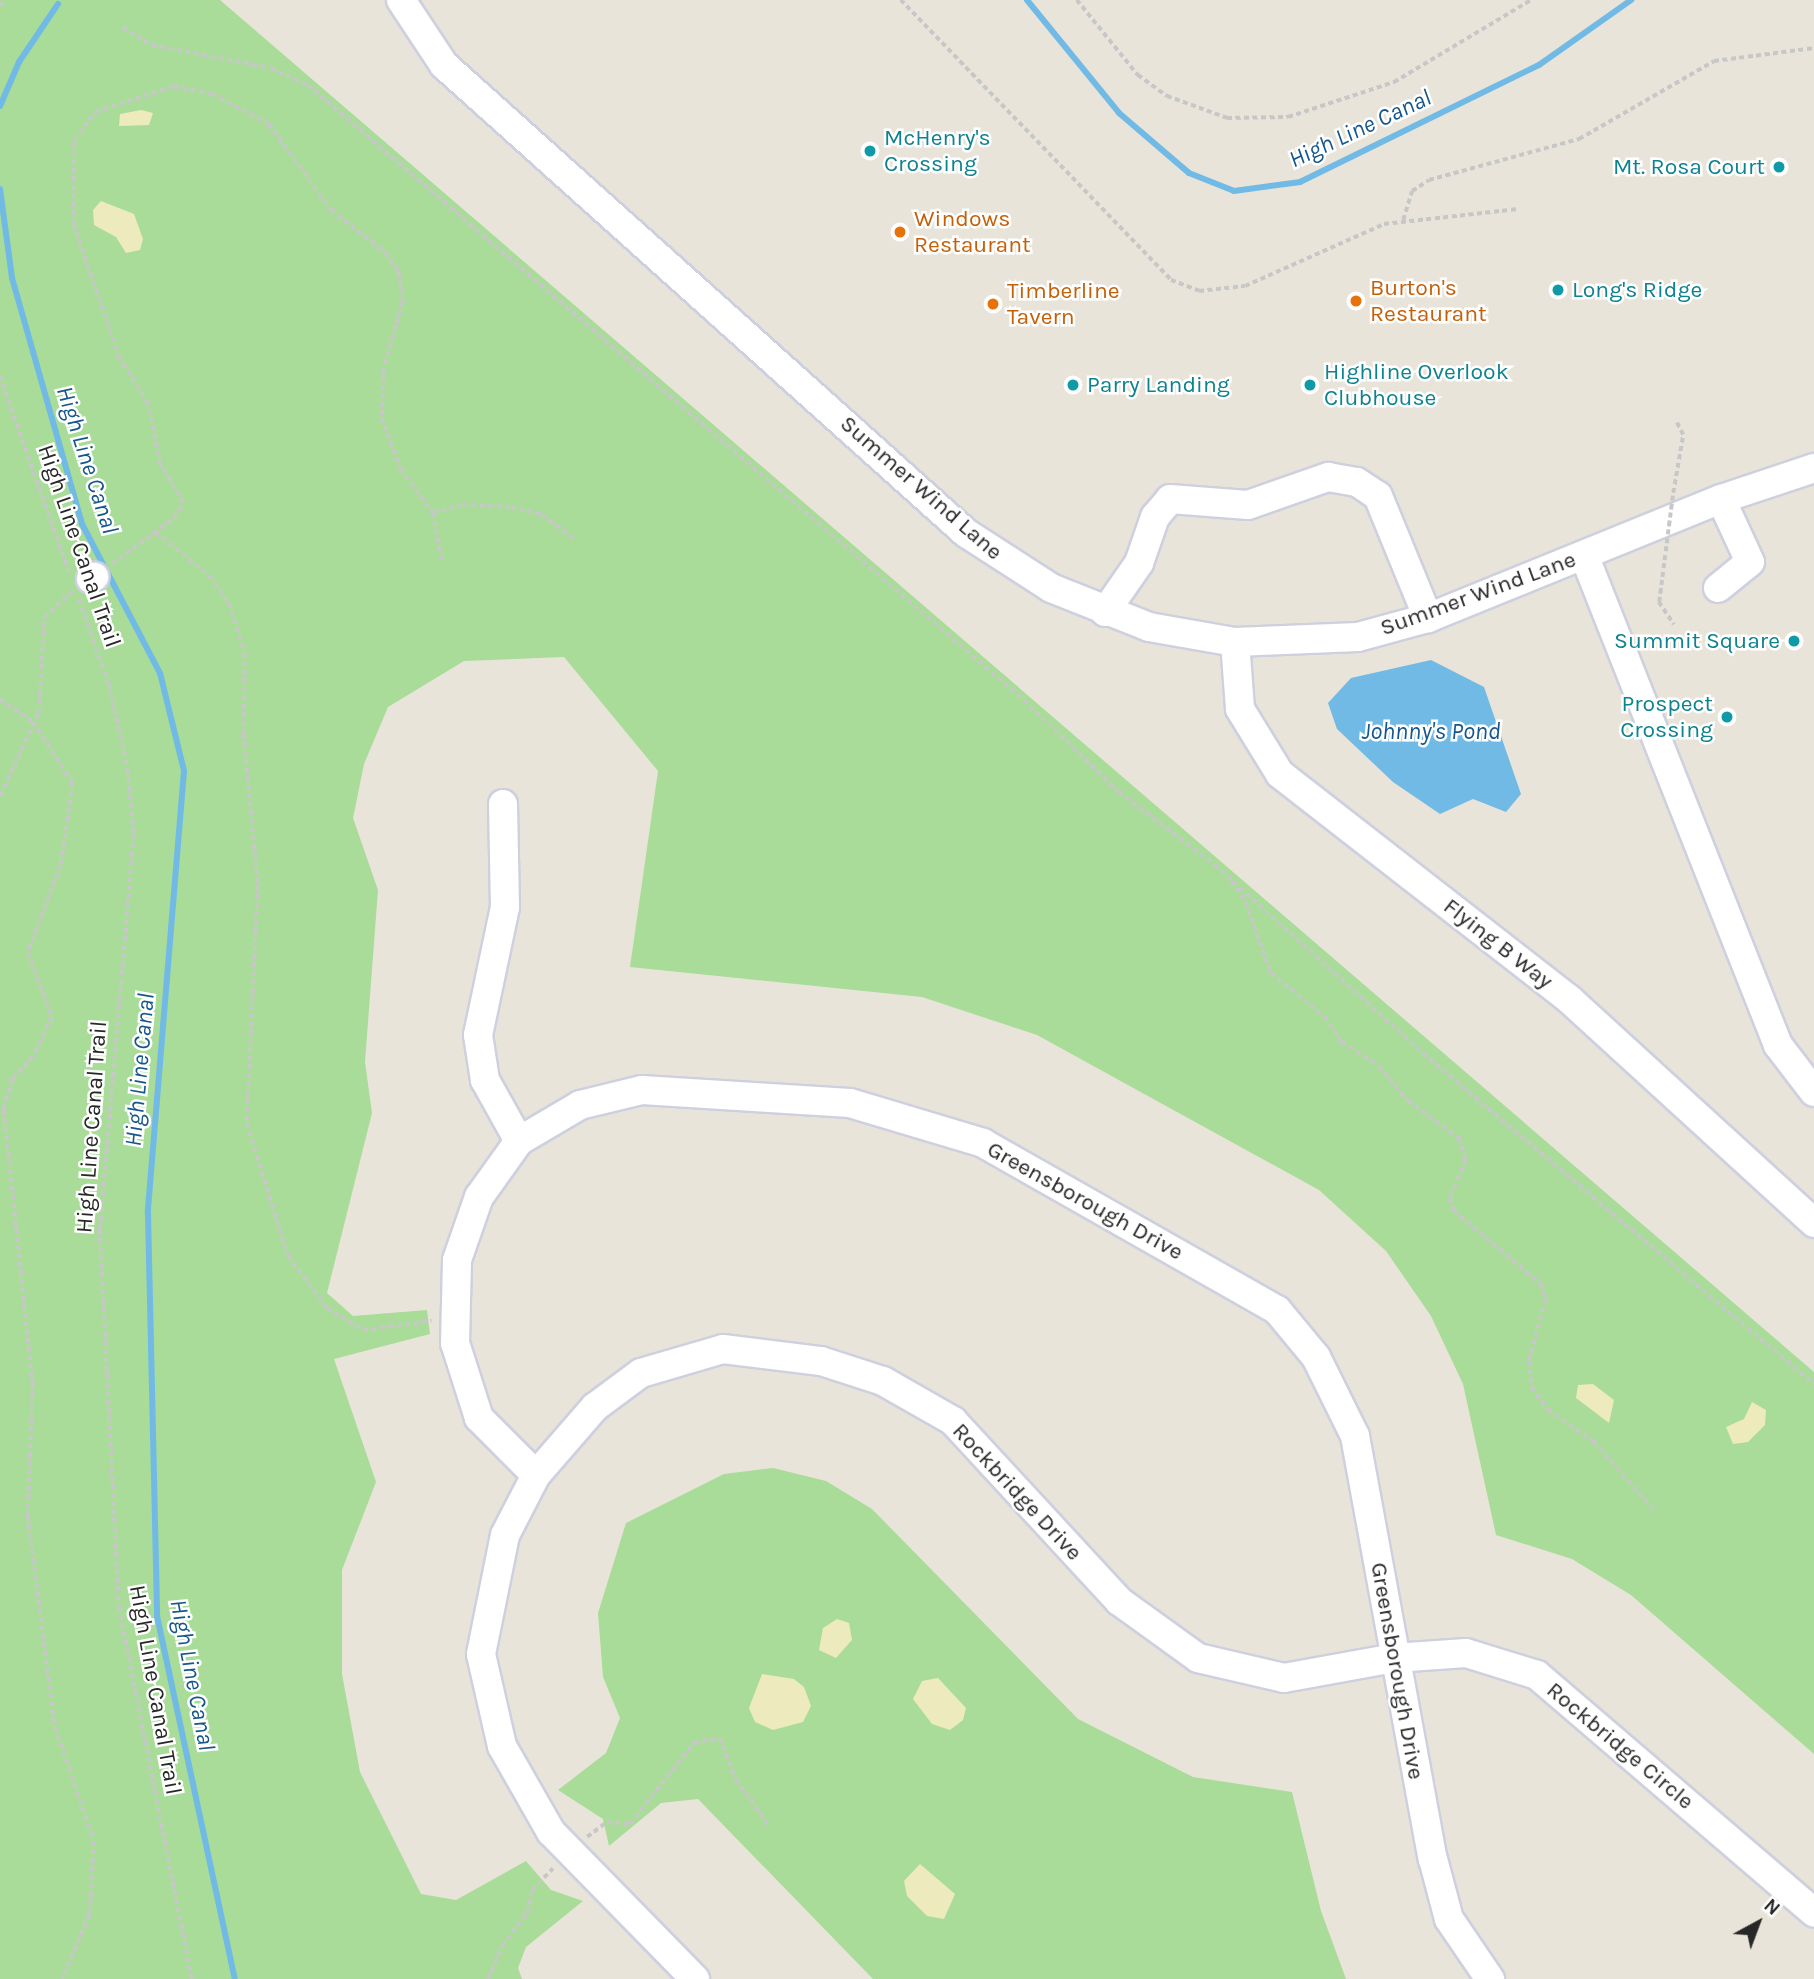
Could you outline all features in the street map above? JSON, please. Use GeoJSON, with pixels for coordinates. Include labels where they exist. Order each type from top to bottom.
{"type":"FeatureCollection","features":[{"type":"Feature","properties":{"kind":"street","name":"Summer Wind Lane"},"geometry":{"type":"LineString","coordinates":[[401,0],[443,65],[966,533],[1006,563],[1105,612],[1235,642],[1358,637],[1428,618],[1721,499],[1814,468]]}},
{"type":"Feature","properties":{"kind":"street"},"geometry":{"type":"LineString","coordinates":[[1105,612],[1139,563],[1155,517],[1170,499],[1248,505],[1328,477],[1357,482],[1378,496],[1428,618]]}},
{"type":"Feature","properties":{"kind":"street"},"geometry":{"type":"LineString","coordinates":[[1718,588],[1750,562],[1721,499]]}},
{"type":"Feature","properties":{"kind":"street"},"geometry":{"type":"LineString","coordinates":[[1584,555],[1777,1045],[1814,1092]]}},
{"type":"Feature","properties":{"kind":"street","name":"Flying B Way"},"geometry":{"type":"LineString","coordinates":[[1235,642],[1240,709],[1280,774],[1569,999],[1814,1223]]}},
{"type":"Feature","properties":{"kind":"street"},"geometry":{"type":"LineString","coordinates":[[503,804],[505,908],[478,1035],[485,1080],[519,1140]]}},
{"type":"Feature","properties":{"kind":"street","name":"Greensborough Drive"},"geometry":{"type":"LineString","coordinates":[[536,1475],[479,1418],[455,1343],[457,1260],[479,1197],[519,1140],[580,1105],[642,1090],[850,1103],[983,1143],[1277,1310],[1316,1357],[1354,1436],[1394,1658],[1449,1919],[1490,1979]]}},
{"type":"Feature","properties":{"kind":"street","name":"Rockbridge Drive"},"geometry":{"type":"LineString","coordinates":[[695,1979],[551,1832],[502,1746],[481,1654],[505,1535],[536,1475],[595,1407],[641,1373],[723,1349],[821,1361],[883,1381],[953,1420],[1119,1601],[1198,1658],[1284,1678],[1394,1658]]}},
{"type":"Feature","properties":{"kind":"street","name":"Rockbridge Circle"},"geometry":{"type":"LineString","coordinates":[[1394,1658],[1466,1653],[1537,1675],[1814,1912]]}},
{"type":"Feature","properties":{"kind":"path"},"geometry":{"type":"LineString","coordinates":[[0,6],[5,0]]}},
{"type":"Feature","properties":{"kind":"path"},"geometry":{"type":"LineString","coordinates":[[901,0],[1171,280],[1199,291],[1245,286],[1352,234],[1403,220],[1518,209]]}},
{"type":"Feature","properties":{"kind":"path"},"geometry":{"type":"LineString","coordinates":[[1077,0],[1138,75],[1167,96],[1227,118],[1288,117],[1394,82],[1531,0]]}},
{"type":"Feature","properties":{"kind":"path"},"geometry":{"type":"LineString","coordinates":[[123,26],[152,45],[271,68],[308,85],[1024,700],[1119,792],[1227,876],[1430,1059],[1814,1384]]}},
{"type":"Feature","properties":{"kind":"path"},"geometry":{"type":"LineString","coordinates":[[1403,220],[1412,191],[1429,180],[1579,139],[1714,61],[1814,48]]}},
{"type":"Feature","properties":{"kind":"path"},"geometry":{"type":"LineString","coordinates":[[0,796],[33,722],[44,618],[94,576],[182,511],[183,503],[160,464],[148,404],[110,338],[71,201],[80,125],[95,112],[174,86],[212,94],[269,124],[331,210],[386,253],[399,272],[403,302],[384,368],[382,418],[401,469],[433,513],[442,561]]}},
{"type":"Feature","properties":{"kind":"path","name":"High Line Canal Trail"},"geometry":{"type":"LineString","coordinates":[[0,376],[94,576],[109,685],[128,769],[134,835],[100,1230],[119,1607],[192,1979]]}},
{"type":"Feature","properties":{"kind":"path"},"geometry":{"type":"LineString","coordinates":[[1674,624],[1659,601],[1684,435],[1676,421]]}},
{"type":"Feature","properties":{"kind":"path"},"geometry":{"type":"LineString","coordinates":[[433,513],[463,503],[511,507],[542,515],[574,538]]}},
{"type":"Feature","properties":{"kind":"path"},"geometry":{"type":"LineString","coordinates":[[156,532],[210,576],[229,603],[245,653],[244,734],[258,886],[247,1123],[288,1256],[327,1308],[363,1330],[456,1317]]}},
{"type":"Feature","properties":{"kind":"path"},"geometry":{"type":"LineString","coordinates":[[0,699],[33,722],[73,783],[61,865],[28,953],[52,1017],[39,1047],[12,1080],[4,1110],[33,1384],[29,1529],[55,1727],[94,1841],[90,1915],[62,1979]]}},
{"type":"Feature","properties":{"kind":"path"},"geometry":{"type":"LineString","coordinates":[[1227,876],[1246,902],[1271,973],[1325,1017],[1342,1042],[1379,1066],[1408,1101],[1459,1138],[1466,1160],[1450,1198],[1454,1211],[1541,1284],[1546,1299],[1529,1362],[1532,1387],[1548,1410],[1594,1442],[1657,1513]]}},
{"type":"Feature","properties":{"kind":"path"},"geometry":{"type":"LineString","coordinates":[[488,1979],[502,1946],[527,1913],[532,1890],[569,1851],[607,1822],[630,1824],[694,1743],[720,1738],[736,1779],[769,1826]]}},
{"type":"Feature","properties":{"kind":"green space"},"geometry":{"type":"Polygon","coordinates":[[[0,0],[220,0],[1814,1372],[1814,1754],[1631,1595],[1572,1559],[1496,1535],[1463,1384],[1431,1316],[1386,1251],[1319,1190],[1037,1035],[922,997],[630,967],[658,771],[564,657],[464,661],[388,707],[364,764],[353,818],[378,890],[365,1062],[372,1113],[327,1293],[353,1316],[427,1310],[430,1334],[334,1359],[376,1482],[342,1570],[342,1674],[360,1772],[421,1894],[456,1900],[526,1861],[551,1890],[583,1901],[526,1947],[518,1968],[522,1979],[0,1979],[0,0]]]}},
{"type":"Feature","properties":{"kind":"green space"},"geometry":{"type":"Polygon","coordinates":[[[773,1468],[826,1481],[872,1509],[1078,1719],[1193,1777],[1292,1792],[1321,1911],[1346,1979],[873,1979],[698,1799],[661,1803],[609,1846],[603,1819],[558,1790],[606,1753],[620,1718],[603,1677],[598,1613],[626,1523],[724,1474],[773,1468]]]}},
{"type":"Feature","properties":{"kind":"sand"},"geometry":{"type":"Polygon","coordinates":[[[141,110],[153,113],[149,125],[119,126],[120,114],[141,110]]]}},
{"type":"Feature","properties":{"kind":"sand"},"geometry":{"type":"Polygon","coordinates":[[[101,201],[134,214],[143,239],[140,250],[126,253],[116,237],[94,225],[93,210],[101,201]]]}},
{"type":"Feature","properties":{"kind":"sand"},"geometry":{"type":"Polygon","coordinates":[[[1593,1384],[1614,1400],[1609,1423],[1576,1398],[1578,1385],[1593,1384]]]}},
{"type":"Feature","properties":{"kind":"sand"},"geometry":{"type":"Polygon","coordinates":[[[1752,1402],[1766,1410],[1765,1425],[1748,1442],[1733,1444],[1726,1427],[1744,1419],[1752,1402]]]}},
{"type":"Feature","properties":{"kind":"sand"},"geometry":{"type":"Polygon","coordinates":[[[837,1619],[849,1623],[852,1640],[836,1658],[819,1650],[823,1628],[837,1619]]]}},
{"type":"Feature","properties":{"kind":"sand"},"geometry":{"type":"Polygon","coordinates":[[[762,1674],[794,1679],[804,1687],[811,1706],[803,1722],[773,1730],[755,1722],[749,1708],[762,1674]]]}},
{"type":"Feature","properties":{"kind":"sand"},"geometry":{"type":"Polygon","coordinates":[[[938,1678],[966,1708],[963,1720],[950,1730],[932,1724],[913,1699],[922,1681],[938,1678]]]}},
{"type":"Feature","properties":{"kind":"sand"},"geometry":{"type":"Polygon","coordinates":[[[920,1864],[955,1894],[944,1919],[927,1916],[907,1896],[904,1881],[920,1864]]]}},
{"type":"Feature","properties":{"kind":"water","name":"Johnny's Pond"},"geometry":{"type":"Polygon","coordinates":[[[1431,660],[1484,687],[1521,794],[1506,812],[1473,799],[1440,814],[1393,782],[1337,729],[1328,703],[1351,678],[1431,660]]]}},
{"type":"Feature","properties":{"kind":"waterway","name":"High Line Canal"},"geometry":{"type":"LineString","coordinates":[[1027,0],[1119,113],[1189,173],[1234,191],[1300,182],[1539,65],[1631,0]]}},
{"type":"Feature","properties":{"kind":"waterway","name":"High Line Canal"},"geometry":{"type":"LineString","coordinates":[[0,106],[19,62],[58,4]]}},
{"type":"Feature","properties":{"kind":"waterway","name":"High Line Canal"},"geometry":{"type":"LineString","coordinates":[[0,189],[12,278],[82,524],[160,673],[184,771],[148,1213],[157,1616],[235,1979]]}},
{"type":"Feature","properties":{"kind":"place","name":"McHenry's Crossing"},"geometry":{"type":"Point","coordinates":[870,151]}},
{"type":"Feature","properties":{"kind":"place","name":"Mt. Rosa Court"},"geometry":{"type":"Point","coordinates":[1779,167]}},
{"type":"Feature","properties":{"kind":"place","name":"Windows Restaurant"},"geometry":{"type":"Point","coordinates":[900,232]}},
{"type":"Feature","properties":{"kind":"place","name":"Long's Ridge"},"geometry":{"type":"Point","coordinates":[1558,290]}},
{"type":"Feature","properties":{"kind":"place","name":"Burton's Restaurant"},"geometry":{"type":"Point","coordinates":[1356,301]}},
{"type":"Feature","properties":{"kind":"place","name":"Timberline Tavern"},"geometry":{"type":"Point","coordinates":[993,304]}},
{"type":"Feature","properties":{"kind":"place","name":"Parry Landing"},"geometry":{"type":"Point","coordinates":[1073,385]}},
{"type":"Feature","properties":{"kind":"place","name":"Highline Overlook Clubhouse"},"geometry":{"type":"Point","coordinates":[1310,385]}},
{"type":"Feature","properties":{"kind":"place","name":"Summit Square"},"geometry":{"type":"Point","coordinates":[1794,641]}},
{"type":"Feature","properties":{"kind":"place","name":"Prospect Crossing"},"geometry":{"type":"Point","coordinates":[1727,717]}}]}
